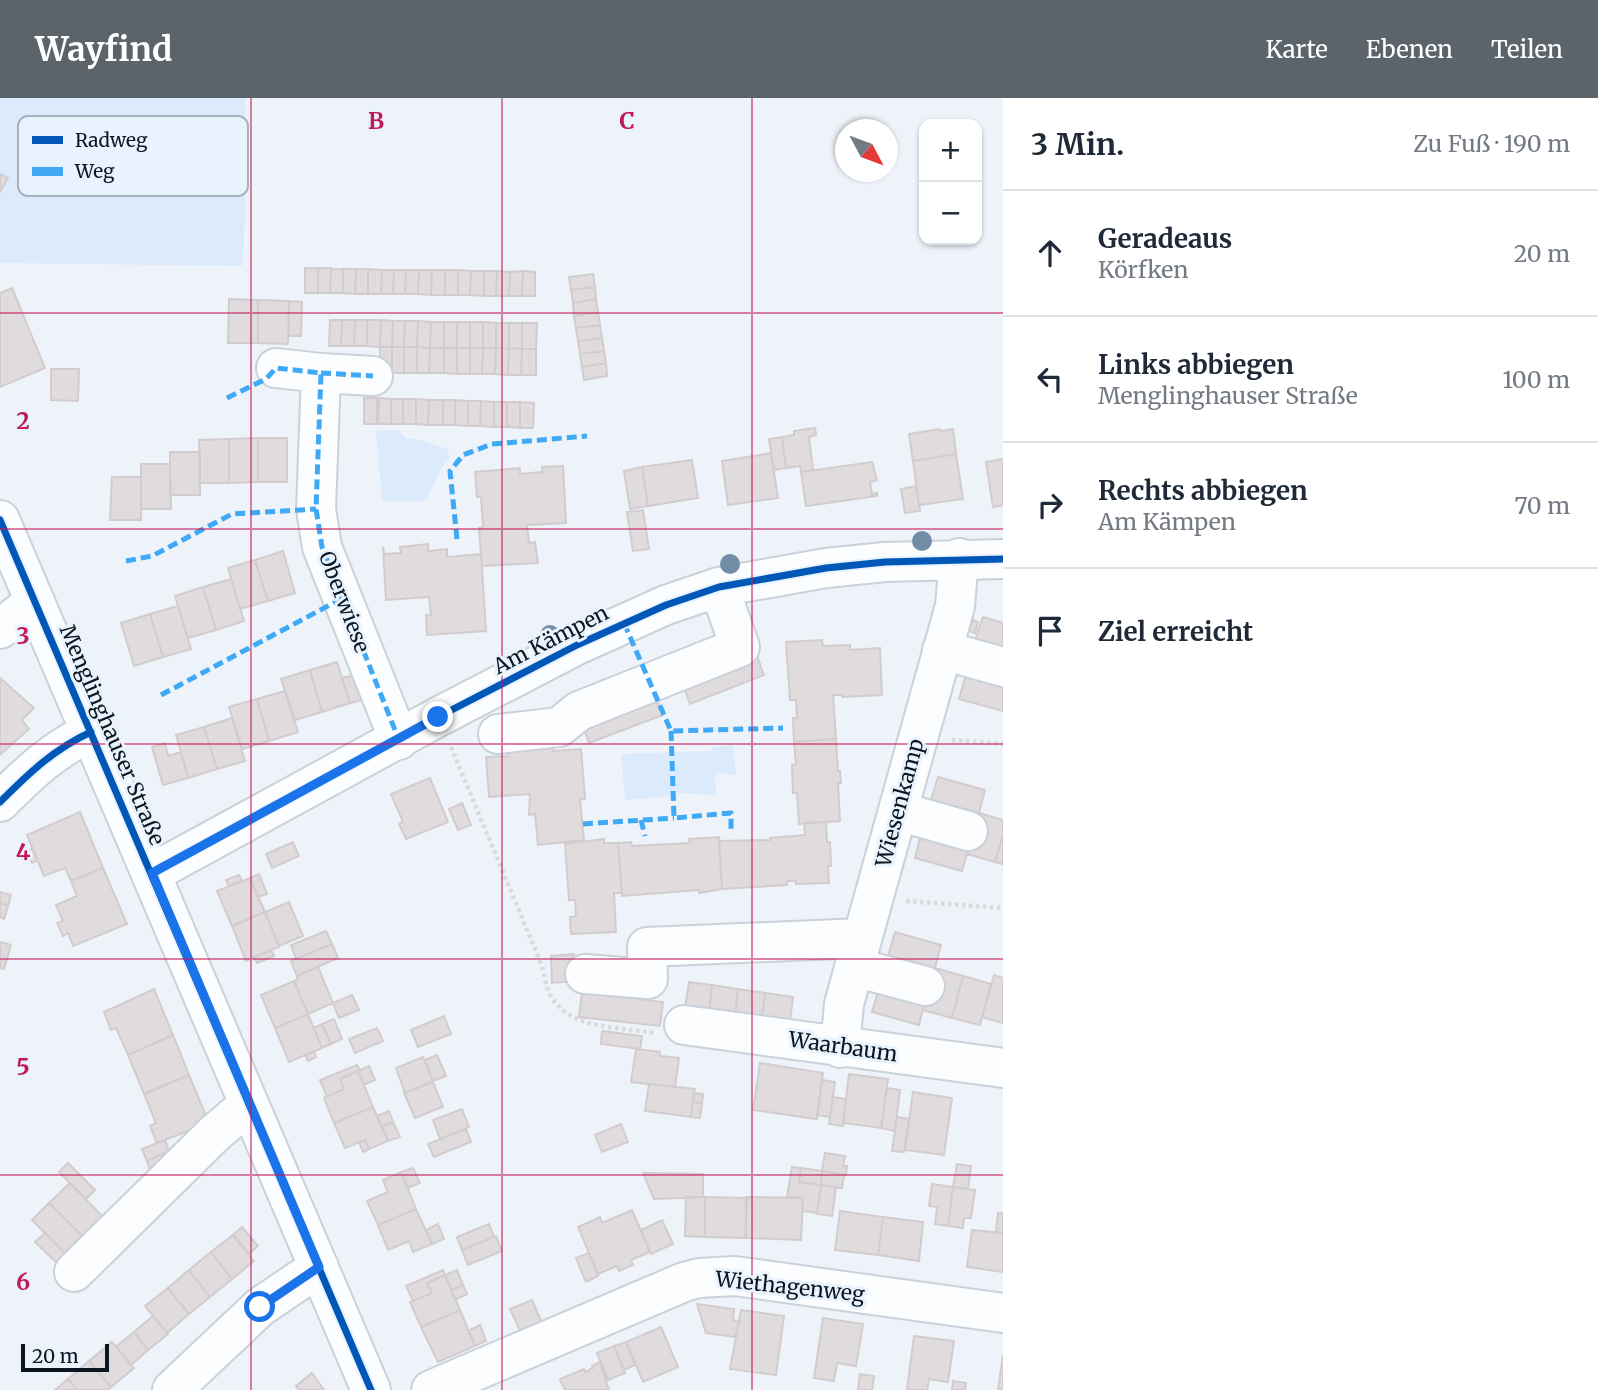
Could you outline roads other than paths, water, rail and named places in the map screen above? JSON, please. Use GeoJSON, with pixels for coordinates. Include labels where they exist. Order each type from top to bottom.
{"type":"FeatureCollection","features":[{"type":"Feature","properties":{"kind":"street"},"geometry":{"type":"LineString","coordinates":[[276,369],[373,376]]}},
{"type":"Feature","properties":{"kind":"street","name":"Oberwiese"},"geometry":{"type":"LineString","coordinates":[[321,373],[316,509],[321,547],[399,740]]}},
{"type":"Feature","properties":{"kind":"street","name":"Menglinghauser Straße"},"geometry":{"type":"LineString","coordinates":[[0,520],[371,1390]]}},
{"type":"Feature","properties":{"kind":"street","name":"Am Kämpen"},"geometry":{"type":"LineString","coordinates":[[152,873],[438,717],[624,623],[666,605],[719,587],[826,568],[960,558],[1003,559]]}},
{"type":"Feature","properties":{"kind":"street","name":"Wiesenkamp"},"geometry":{"type":"LineString","coordinates":[[840,1048],[844,1004],[955,606],[960,558]]}},
{"type":"Feature","properties":{"kind":"street"},"geometry":{"type":"LineString","coordinates":[[498,734],[559,727],[579,711],[740,647],[719,587]]}},
{"type":"Feature","properties":{"kind":"street"},"geometry":{"type":"LineString","coordinates":[[0,629],[36,601]]}},
{"type":"Feature","properties":{"kind":"street"},"geometry":{"type":"LineString","coordinates":[[942,650],[1003,667]]}},
{"type":"Feature","properties":{"kind":"street"},"geometry":{"type":"LineString","coordinates":[[0,802],[41,762],[66,743],[91,732]]}},
{"type":"Feature","properties":{"kind":"street"},"geometry":{"type":"LineString","coordinates":[[898,811],[968,831]]}},
{"type":"Feature","properties":{"kind":"street"},"geometry":{"type":"LineString","coordinates":[[585,974],[648,979],[647,947],[858,952],[925,986]]}},
{"type":"Feature","properties":{"kind":"street","name":"Waarbaum"},"geometry":{"type":"LineString","coordinates":[[684,1025],[1003,1068]]}},
{"type":"Feature","properties":{"kind":"street"},"geometry":{"type":"LineString","coordinates":[[74,1272],[214,1134],[249,1104]]}},
{"type":"Feature","properties":{"kind":"street"},"geometry":{"type":"LineString","coordinates":[[172,1390],[260,1307],[319,1267]]}},
{"type":"Feature","properties":{"kind":"street","name":"Wiethagenweg"},"geometry":{"type":"LineString","coordinates":[[431,1390],[699,1278],[735,1276],[1003,1313]]}}]}
